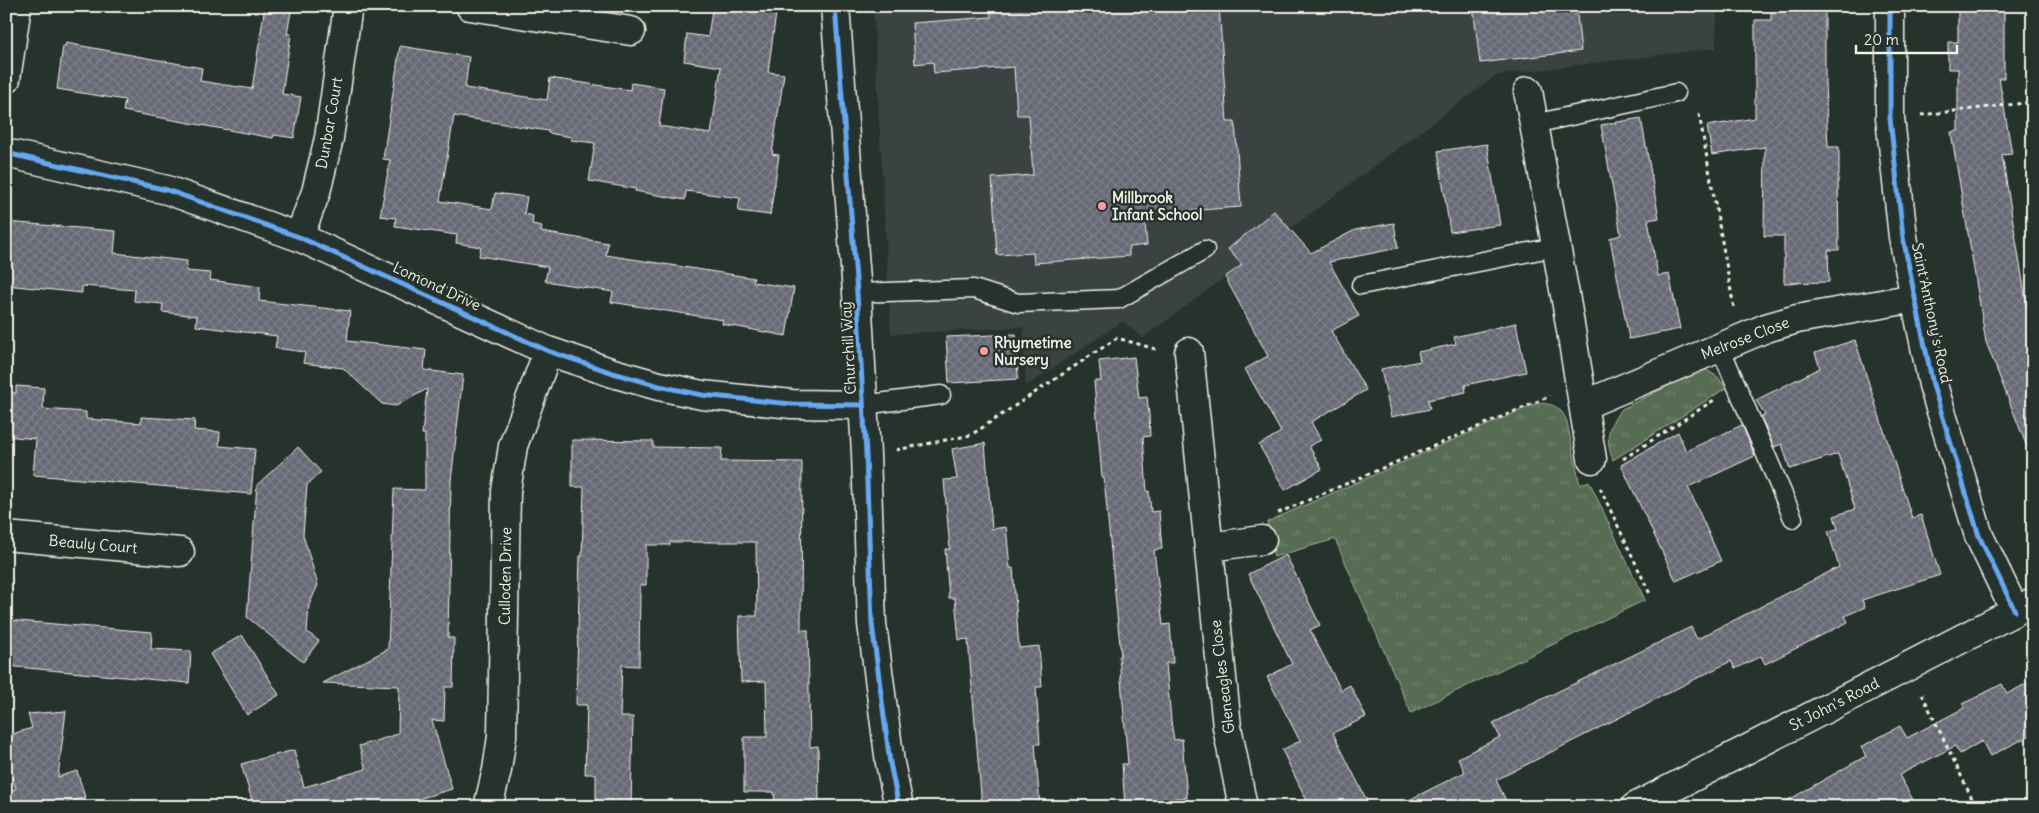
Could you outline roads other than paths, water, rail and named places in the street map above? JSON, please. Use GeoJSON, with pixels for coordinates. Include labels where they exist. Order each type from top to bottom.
{"type":"FeatureCollection","features":[{"type":"Feature","properties":{"kind":"street"},"geometry":{"type":"LineString","coordinates":[[6,79],[17,6]]}},
{"type":"Feature","properties":{"kind":"street","name":"Dunbar Court"},"geometry":{"type":"LineString","coordinates":[[299,237],[316,192],[329,138],[348,6]]}},
{"type":"Feature","properties":{"kind":"street"},"geometry":{"type":"LineString","coordinates":[[470,6],[631,31]]}},
{"type":"Feature","properties":{"kind":"street","name":"Churchill Way"},"geometry":{"type":"LineString","coordinates":[[835,6],[864,405],[872,624],[890,763],[899,807]]}},
{"type":"Feature","properties":{"kind":"street","name":"Saint Anthony's Road"},"geometry":{"type":"LineString","coordinates":[[1890,6],[1890,118],[1899,210],[1914,298],[1933,385],[1979,536],[2024,606]]}},
{"type":"Feature","properties":{"kind":"street"},"geometry":{"type":"LineString","coordinates":[[1528,91],[1582,394],[1602,468]]}},
{"type":"Feature","properties":{"kind":"street","name":"Lomond Drive"},"geometry":{"type":"LineString","coordinates":[[6,153],[168,190],[299,237],[548,351],[613,373],[658,386],[702,395],[792,404],[864,405]]}},
{"type":"Feature","properties":{"kind":"street","name":"Melrose Close"},"geometry":{"type":"LineString","coordinates":[[1582,394],[1797,319],[1914,298]]}},
{"type":"Feature","properties":{"kind":"street","name":"Culloden Drive"},"geometry":{"type":"LineString","coordinates":[[488,807],[497,770],[502,736],[506,491],[509,463],[512,446],[548,351]]}},
{"type":"Feature","properties":{"kind":"street","name":"Gleneagles Close"},"geometry":{"type":"LineString","coordinates":[[1189,352],[1227,727],[1243,807]]}},
{"type":"Feature","properties":{"kind":"street","name":"Beauly Court"},"geometry":{"type":"LineString","coordinates":[[6,536],[180,552]]}},
{"type":"Feature","properties":{"kind":"street"},"geometry":{"type":"LineString","coordinates":[[1209,547],[1262,540]]}},
{"type":"Feature","properties":{"kind":"street","name":"St John's Road"},"geometry":{"type":"LineString","coordinates":[[1635,807],[2024,606]]}},
{"type":"Feature","properties":{"kind":"lane"},"geometry":{"type":"LineString","coordinates":[[1534,124],[1676,94]]}},
{"type":"Feature","properties":{"kind":"lane"},"geometry":{"type":"LineString","coordinates":[[1362,285],[1555,246]]}},
{"type":"Feature","properties":{"kind":"lane"},"geometry":{"type":"LineString","coordinates":[[857,293],[974,289],[1018,303],[1119,300],[1205,250]]}},
{"type":"Feature","properties":{"kind":"lane"},"geometry":{"type":"LineString","coordinates":[[1730,343],[1736,386],[1793,518]]}},
{"type":"Feature","properties":{"kind":"lane"},"geometry":{"type":"LineString","coordinates":[[864,405],[941,395]]}},
{"type":"Feature","properties":{"kind":"place","name":"Millbrook Infant School"},"geometry":{"type":"Point","coordinates":[1102,206]}},
{"type":"Feature","properties":{"kind":"place","name":"Rhymetime Nursery"},"geometry":{"type":"Point","coordinates":[984,351]}}]}
